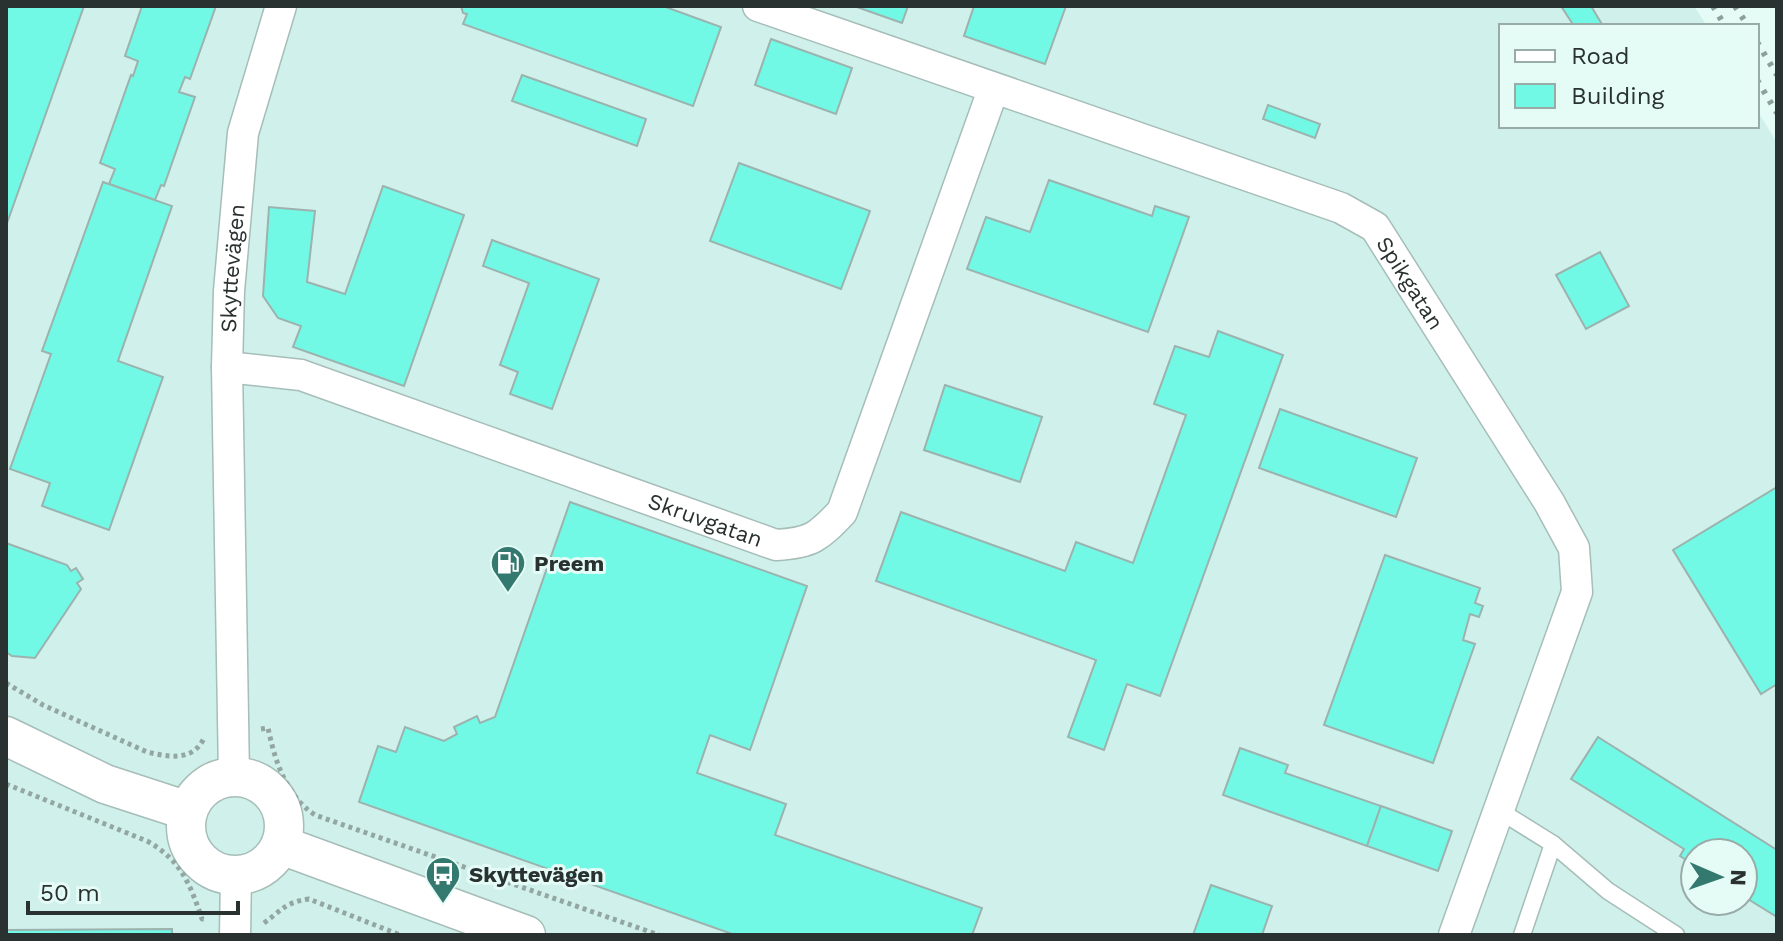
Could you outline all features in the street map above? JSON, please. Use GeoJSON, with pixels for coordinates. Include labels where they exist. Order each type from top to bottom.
{"type":"FeatureCollection","features":[{"type":"Feature","properties":{"kind":"street","name":"Skyttevägen"},"geometry":{"type":"LineString","coordinates":[[234,776],[227,367],[229,291],[243,133],[281,6]]}},
{"type":"Feature","properties":{"kind":"street","name":"Spikgatan"},"geometry":{"type":"LineString","coordinates":[[758,6],[993,90],[1341,208],[1375,227],[1549,502],[1574,548],[1577,592],[1454,935]]}},
{"type":"Feature","properties":{"kind":"street","name":"Skruvgatan"},"geometry":{"type":"LineString","coordinates":[[227,367],[301,375],[776,545],[818,537],[842,512],[993,90]]}},
{"type":"Feature","properties":{"kind":"street"},"geometry":{"type":"LineString","coordinates":[[6,736],[105,784],[188,811]]}},
{"type":"Feature","properties":{"kind":"street"},"geometry":{"type":"LineString","coordinates":[[234,776],[259,783],[278,801],[285,826],[281,845],[263,867],[236,875],[215,871],[198,858],[186,832],[188,811],[198,794],[210,784],[234,776]]}},
{"type":"Feature","properties":{"kind":"street"},"geometry":{"type":"LineString","coordinates":[[281,845],[526,935]]}},
{"type":"Feature","properties":{"kind":"street"},"geometry":{"type":"LineString","coordinates":[[235,927],[236,875]]}},
{"type":"Feature","properties":{"kind":"lane"},"geometry":{"type":"LineString","coordinates":[[1500,811],[1553,844],[1608,891],[1676,935]]}},
{"type":"Feature","properties":{"kind":"lane"},"geometry":{"type":"LineString","coordinates":[[1522,935],[1553,844]]}},
{"type":"Feature","properties":{"kind":"path"},"geometry":{"type":"LineString","coordinates":[[6,683],[43,705],[147,752],[164,756],[182,757],[195,751],[204,741],[206,727],[233,731],[268,728],[276,758],[291,792],[301,806],[315,815],[659,935]]}},
{"type":"Feature","properties":{"kind":"path"},"geometry":{"type":"LineString","coordinates":[[6,784],[147,841],[165,852],[189,884],[202,919],[235,927],[266,923],[279,909],[294,901],[309,899],[400,935]]}},
{"type":"Feature","properties":{"kind":"shaded area"},"geometry":{"type":"Polygon","coordinates":[[[6,6],[1694,6],[1706,24],[1499,24],[1499,128],[1759,128],[1759,113],[1777,143],[1777,935],[6,935],[6,6]]]}},
{"type":"Feature","properties":{"kind":"building"},"geometry":{"type":"Polygon","coordinates":[[[6,6],[84,6],[6,226],[6,6]]]}},
{"type":"Feature","properties":{"kind":"building"},"geometry":{"type":"Polygon","coordinates":[[[142,6],[216,6],[190,79],[185,77],[179,92],[195,97],[164,186],[161,185],[155,200],[109,184],[115,169],[100,163],[138,61],[125,56],[142,6]]]}},
{"type":"Feature","properties":{"kind":"building"},"geometry":{"type":"Polygon","coordinates":[[[461,6],[663,6],[721,27],[693,106],[463,24],[467,14],[463,13],[461,6]]]}},
{"type":"Feature","properties":{"kind":"building"},"geometry":{"type":"Polygon","coordinates":[[[854,6],[908,6],[902,23],[854,6]]]}},
{"type":"Feature","properties":{"kind":"building"},"geometry":{"type":"Polygon","coordinates":[[[974,6],[1066,6],[1045,64],[964,36],[974,6]]]}},
{"type":"Feature","properties":{"kind":"building"},"geometry":{"type":"Polygon","coordinates":[[[1561,6],[1591,6],[1602,24],[1573,24],[1561,6]]]}},
{"type":"Feature","properties":{"kind":"building"},"geometry":{"type":"Polygon","coordinates":[[[771,39],[852,68],[836,114],[755,85],[771,39]]]}},
{"type":"Feature","properties":{"kind":"building"},"geometry":{"type":"Polygon","coordinates":[[[522,75],[646,119],[637,146],[512,101],[522,75]]]}},
{"type":"Feature","properties":{"kind":"building"},"geometry":{"type":"Polygon","coordinates":[[[1268,105],[1320,124],[1315,138],[1263,119],[1268,105]]]}},
{"type":"Feature","properties":{"kind":"building"},"geometry":{"type":"Polygon","coordinates":[[[739,163],[870,211],[841,289],[710,241],[739,163]]]}},
{"type":"Feature","properties":{"kind":"building"},"geometry":{"type":"Polygon","coordinates":[[[1049,180],[1152,216],[1155,206],[1189,217],[1148,332],[967,269],[986,217],[1030,232],[1049,180]]]}},
{"type":"Feature","properties":{"kind":"building"},"geometry":{"type":"Polygon","coordinates":[[[103,182],[172,206],[118,361],[163,377],[109,530],[42,506],[50,483],[10,469],[51,354],[42,351],[103,182]]]}},
{"type":"Feature","properties":{"kind":"building"},"geometry":{"type":"Polygon","coordinates":[[[383,186],[464,215],[404,386],[293,347],[301,326],[278,318],[263,296],[269,207],[315,211],[307,282],[345,294],[383,186]]]}},
{"type":"Feature","properties":{"kind":"building"},"geometry":{"type":"Polygon","coordinates":[[[492,240],[599,279],[552,409],[510,394],[518,372],[500,365],[529,283],[483,266],[492,240]]]}},
{"type":"Feature","properties":{"kind":"building"},"geometry":{"type":"Polygon","coordinates":[[[1600,252],[1629,306],[1586,329],[1556,275],[1600,252]]]}},
{"type":"Feature","properties":{"kind":"building"},"geometry":{"type":"Polygon","coordinates":[[[1218,331],[1283,355],[1160,696],[1127,684],[1104,750],[1068,737],[1096,660],[876,581],[901,512],[1065,571],[1076,542],[1133,563],[1186,415],[1154,404],[1175,346],[1209,357],[1218,331]]]}},
{"type":"Feature","properties":{"kind":"building"},"geometry":{"type":"Polygon","coordinates":[[[945,385],[1042,417],[1020,482],[924,450],[945,385]]]}},
{"type":"Feature","properties":{"kind":"building"},"geometry":{"type":"Polygon","coordinates":[[[1280,409],[1417,458],[1396,517],[1259,468],[1280,409]]]}},
{"type":"Feature","properties":{"kind":"building"},"geometry":{"type":"Polygon","coordinates":[[[1777,487],[1777,684],[1761,694],[1673,550],[1777,487]]]}},
{"type":"Feature","properties":{"kind":"building"},"geometry":{"type":"Polygon","coordinates":[[[570,502],[807,586],[750,750],[710,735],[697,773],[786,804],[775,835],[982,908],[972,935],[735,935],[359,802],[378,746],[396,752],[405,727],[444,741],[457,734],[454,727],[477,716],[480,723],[495,717],[570,502]]]}},
{"type":"Feature","properties":{"kind":"building"},"geometry":{"type":"Polygon","coordinates":[[[6,543],[67,565],[71,571],[76,568],[83,579],[77,583],[81,589],[35,658],[12,656],[6,652],[6,543]]]}},
{"type":"Feature","properties":{"kind":"building"},"geometry":{"type":"Polygon","coordinates":[[[1385,555],[1480,588],[1475,603],[1483,606],[1479,617],[1470,614],[1463,640],[1475,644],[1433,763],[1324,725],[1385,555]]]}},
{"type":"Feature","properties":{"kind":"building"},"geometry":{"type":"Polygon","coordinates":[[[1598,737],[1756,837],[1679,837],[1679,846],[1571,779],[1598,737]]]}},
{"type":"Feature","properties":{"kind":"building"},"geometry":{"type":"Polygon","coordinates":[[[1240,748],[1288,765],[1285,773],[1381,806],[1367,846],[1223,795],[1240,748]]]}},
{"type":"Feature","properties":{"kind":"building"},"geometry":{"type":"Polygon","coordinates":[[[1381,806],[1452,831],[1438,871],[1367,846],[1381,806]]]}},
{"type":"Feature","properties":{"kind":"building"},"geometry":{"type":"Polygon","coordinates":[[[1759,839],[1777,850],[1777,917],[1759,906],[1759,839]]]}},
{"type":"Feature","properties":{"kind":"building"},"geometry":{"type":"Polygon","coordinates":[[[1211,885],[1272,906],[1262,935],[1193,935],[1211,885]]]}},
{"type":"Feature","properties":{"kind":"building"},"geometry":{"type":"Polygon","coordinates":[[[172,929],[172,935],[6,935],[6,930],[172,929]]]}},
{"type":"Feature","properties":{"kind":"railway"},"geometry":{"type":"LineString","coordinates":[[1713,6],[1724,24]]}},
{"type":"Feature","properties":{"kind":"railway"},"geometry":{"type":"LineString","coordinates":[[1735,6],[1747,24]]}},
{"type":"Feature","properties":{"kind":"railway"},"geometry":{"type":"LineString","coordinates":[[1759,45],[1777,75]]}},
{"type":"Feature","properties":{"kind":"railway"},"geometry":{"type":"LineString","coordinates":[[1759,83],[1777,113]]}},
{"type":"Feature","properties":{"kind":"place","name":"Preem"},"geometry":{"type":"Point","coordinates":[508,594]}},
{"type":"Feature","properties":{"kind":"place","name":"Skyttevägen"},"geometry":{"type":"Point","coordinates":[443,905]}}]}
